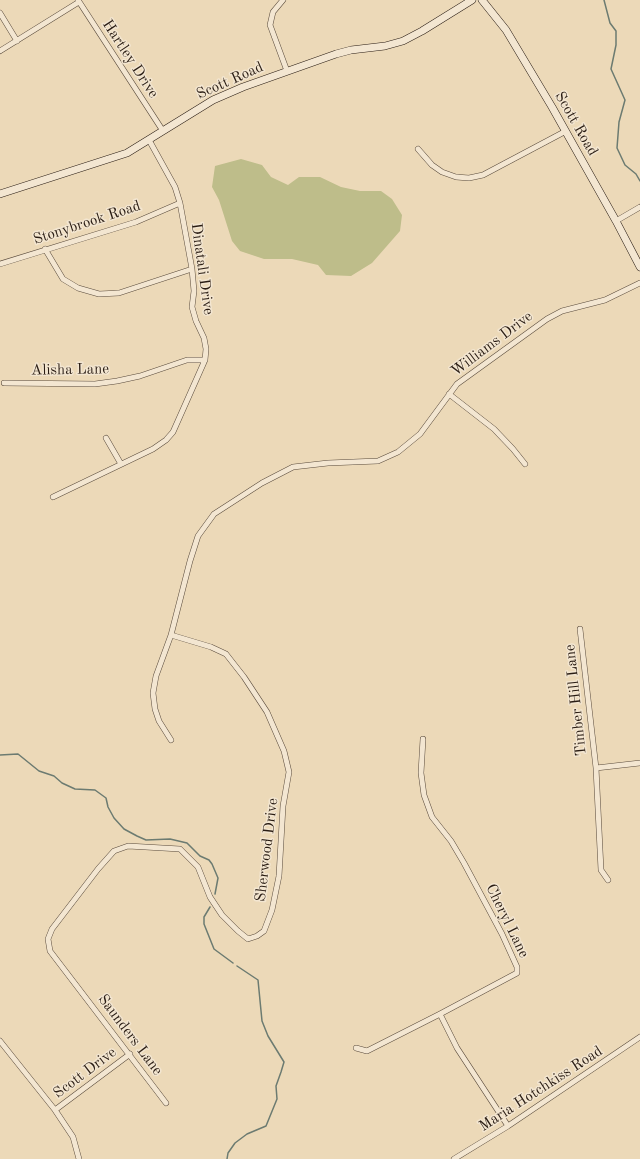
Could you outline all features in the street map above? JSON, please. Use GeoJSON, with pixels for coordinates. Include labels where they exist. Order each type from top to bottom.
{"type":"FeatureCollection","features":[{"type":"Feature","properties":{"kind":"main road","name":"Scott Road"},"geometry":{"type":"LineString","coordinates":[[0,194],[117,157],[132,150],[224,95],[287,71],[344,52],[380,47],[403,40],[422,31],[472,0]]}},
{"type":"Feature","properties":{"kind":"main road","name":"Scott Road"},"geometry":{"type":"LineString","coordinates":[[482,0],[506,30],[566,131],[640,267]]}},
{"type":"Feature","properties":{"kind":"street"},"geometry":{"type":"LineString","coordinates":[[283,0],[273,12],[270,25],[287,71]]}},
{"type":"Feature","properties":{"kind":"street"},"geometry":{"type":"LineString","coordinates":[[0,51],[78,1]]}},
{"type":"Feature","properties":{"kind":"street","name":"Hartley Drive"},"geometry":{"type":"LineString","coordinates":[[78,1],[163,131]]}},
{"type":"Feature","properties":{"kind":"street"},"geometry":{"type":"LineString","coordinates":[[0,13],[17,41]]}},
{"type":"Feature","properties":{"kind":"street"},"geometry":{"type":"LineString","coordinates":[[418,149],[432,165],[442,172],[456,177],[470,178],[484,175],[566,131]]}},
{"type":"Feature","properties":{"kind":"street","name":"Dinatali Drive"},"geometry":{"type":"LineString","coordinates":[[53,497],[153,449],[166,440],[172,432],[205,360],[206,349],[204,338],[196,321],[192,307],[194,291],[192,269],[180,203],[175,187],[149,140]]}},
{"type":"Feature","properties":{"kind":"street","name":"Stonybrook Road"},"geometry":{"type":"LineString","coordinates":[[0,264],[136,222],[180,203]]}},
{"type":"Feature","properties":{"kind":"street"},"geometry":{"type":"LineString","coordinates":[[616,221],[640,207]]}},
{"type":"Feature","properties":{"kind":"street"},"geometry":{"type":"LineString","coordinates":[[46,249],[63,279],[78,288],[99,294],[119,293],[192,269]]}},
{"type":"Feature","properties":{"kind":"street","name":"Williams Drive"},"geometry":{"type":"LineString","coordinates":[[171,740],[159,721],[155,709],[153,693],[156,676],[171,635],[198,536],[214,514],[262,483],[293,467],[328,462],[378,461],[398,452],[420,434],[457,384],[547,319],[562,311],[606,300],[640,283]]}},
{"type":"Feature","properties":{"kind":"street","name":"Alisha Lane"},"geometry":{"type":"LineString","coordinates":[[4,383],[102,383],[140,376],[187,360],[205,360]]}},
{"type":"Feature","properties":{"kind":"street"},"geometry":{"type":"LineString","coordinates":[[449,394],[494,429],[525,464]]}},
{"type":"Feature","properties":{"kind":"street"},"geometry":{"type":"LineString","coordinates":[[106,438],[121,464]]}},
{"type":"Feature","properties":{"kind":"street","name":"Timber Hill Lane"},"geometry":{"type":"LineString","coordinates":[[580,629],[596,768],[601,870],[608,880]]}},
{"type":"Feature","properties":{"kind":"street","name":"Sherwood Drive"},"geometry":{"type":"LineString","coordinates":[[74,981],[50,951],[48,939],[52,929],[98,869],[114,851],[128,846],[180,849],[198,868],[215,906],[229,922],[248,938],[257,936],[264,930],[272,910],[279,876],[282,806],[290,772],[284,751],[267,712],[244,677],[226,654],[211,647],[171,635]]}},
{"type":"Feature","properties":{"kind":"street","name":"Cheryl Lane"},"geometry":{"type":"LineString","coordinates":[[356,1048],[367,1051],[517,973],[517,967],[502,934],[464,863],[451,841],[432,817],[424,795],[421,773],[423,739]]}},
{"type":"Feature","properties":{"kind":"street","name":"Timber Hill Lane"},"geometry":{"type":"LineString","coordinates":[[596,768],[640,764]]}},
{"type":"Feature","properties":{"kind":"street","name":"Saunders Lane"},"geometry":{"type":"LineString","coordinates":[[74,981],[166,1103]]}},
{"type":"Feature","properties":{"kind":"street"},"geometry":{"type":"LineString","coordinates":[[440,1014],[457,1048],[508,1126]]}},
{"type":"Feature","properties":{"kind":"street","name":"Maria Hotchkiss Road"},"geometry":{"type":"LineString","coordinates":[[454,1159],[508,1126],[640,1038]]}},
{"type":"Feature","properties":{"kind":"street"},"geometry":{"type":"LineString","coordinates":[[0,1041],[55,1110],[73,1137],[79,1159]]}},
{"type":"Feature","properties":{"kind":"street","name":"Scott Drive"},"geometry":{"type":"LineString","coordinates":[[55,1110],[130,1054]]}},
{"type":"Feature","properties":{"kind":"shaded area"},"geometry":{"type":"Polygon","coordinates":[[[241,159],[262,165],[271,177],[288,185],[299,177],[320,177],[341,187],[360,191],[381,191],[392,199],[402,215],[400,231],[372,263],[351,276],[326,275],[318,265],[292,259],[264,259],[240,251],[232,241],[219,200],[212,187],[215,166],[241,159]]]}},
{"type":"Feature","properties":{"kind":"waterway"},"geometry":{"type":"LineString","coordinates":[[604,0],[610,23],[616,31],[616,45],[611,69],[625,100],[619,122],[617,148],[625,165],[636,174],[640,181]]}},
{"type":"Feature","properties":{"kind":"waterway"},"geometry":{"type":"LineString","coordinates":[[0,755],[18,754],[39,771],[54,776],[62,783],[75,789],[95,790],[106,798],[108,807],[114,818],[124,829],[137,836],[146,840],[170,839],[187,843],[200,856],[209,860],[212,864],[218,878],[215,894]]}},
{"type":"Feature","properties":{"kind":"waterway"},"geometry":{"type":"LineString","coordinates":[[210,907],[204,917],[204,924],[214,949],[233,963]]}},
{"type":"Feature","properties":{"kind":"waterway"},"geometry":{"type":"LineString","coordinates":[[227,1159],[228,1153],[235,1143],[247,1134],[266,1126],[277,1099],[276,1086],[284,1062],[268,1036],[262,1021],[258,980],[237,966]]}}]}
